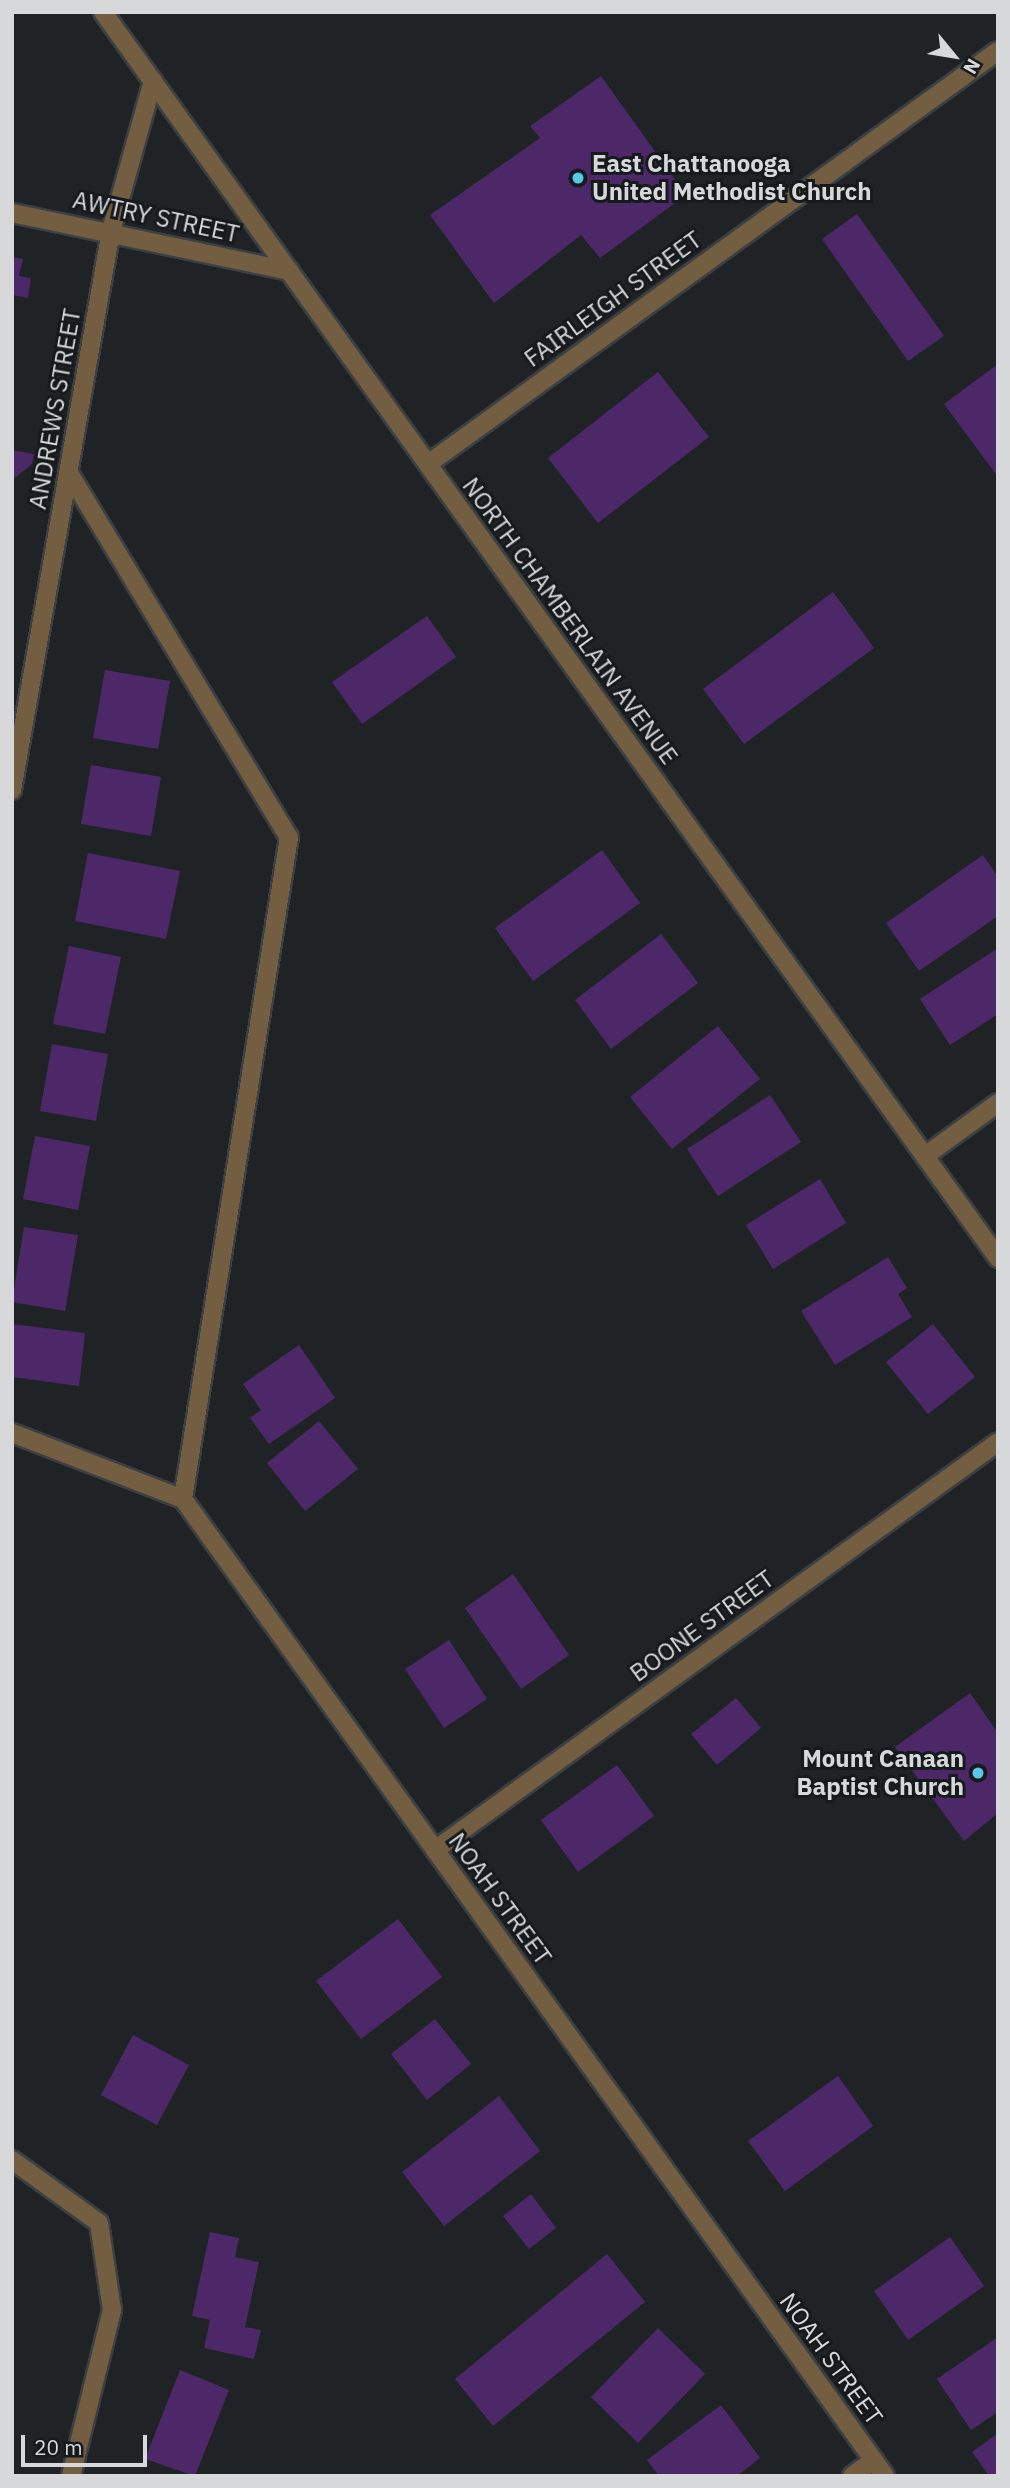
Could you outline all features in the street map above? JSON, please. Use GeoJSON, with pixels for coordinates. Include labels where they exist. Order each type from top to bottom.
{"type":"FeatureCollection","features":[{"type":"Feature","properties":{"kind":"street","name":"NORTH CHAMBERLAIN AVENUE"},"geometry":{"type":"LineString","coordinates":[[103,12],[998,1258]]}},
{"type":"Feature","properties":{"kind":"street","name":"FAIRLEIGH STREET"},"geometry":{"type":"LineString","coordinates":[[428,464],[998,51]]}},
{"type":"Feature","properties":{"kind":"street","name":"ANDREWS STREET"},"geometry":{"type":"LineString","coordinates":[[12,790],[111,231],[153,82]]}},
{"type":"Feature","properties":{"kind":"street","name":"AWTRY STREET"},"geometry":{"type":"LineString","coordinates":[[12,213],[111,231],[289,271]]}},
{"type":"Feature","properties":{"kind":"street"},"geometry":{"type":"LineString","coordinates":[[12,1433],[183,1499],[289,837],[69,473]]}},
{"type":"Feature","properties":{"kind":"street"},"geometry":{"type":"LineString","coordinates":[[925,1156],[998,1103]]}},
{"type":"Feature","properties":{"kind":"street","name":"BOONE STREET"},"geometry":{"type":"LineString","coordinates":[[435,1850],[998,1442]]}},
{"type":"Feature","properties":{"kind":"street","name":"NOAH STREET"},"geometry":{"type":"LineString","coordinates":[[183,1499],[885,2476]]}},
{"type":"Feature","properties":{"kind":"street"},"geometry":{"type":"LineString","coordinates":[[12,2160],[99,2223],[112,2310],[71,2476]]}},
{"type":"Feature","properties":{"kind":"street"},"geometry":{"type":"LineString","coordinates":[[852,2476],[874,2460]]}},
{"type":"Feature","properties":{"kind":"building","name":"East Chattanooga United Methodist Church"},"geometry":{"type":"Polygon","coordinates":[[[601,76],[686,195],[600,258],[581,235],[494,303],[430,215],[540,138],[530,126],[601,76]]]}},
{"type":"Feature","properties":{"kind":"building"},"geometry":{"type":"Polygon","coordinates":[[[857,214],[944,336],[908,361],[822,239],[857,214]]]}},
{"type":"Feature","properties":{"kind":"building"},"geometry":{"type":"Polygon","coordinates":[[[12,257],[23,259],[19,276],[31,278],[28,298],[12,295],[12,257]]]}},
{"type":"Feature","properties":{"kind":"building"},"geometry":{"type":"Polygon","coordinates":[[[998,364],[998,477],[944,404],[998,364]]]}},
{"type":"Feature","properties":{"kind":"building"},"geometry":{"type":"Polygon","coordinates":[[[658,372],[709,437],[598,523],[548,458],[658,372]]]}},
{"type":"Feature","properties":{"kind":"building"},"geometry":{"type":"Polygon","coordinates":[[[12,450],[34,454],[32,464],[12,480],[12,450]]]}},
{"type":"Feature","properties":{"kind":"building"},"geometry":{"type":"Polygon","coordinates":[[[833,592],[874,648],[744,744],[703,689],[833,592]]]}},
{"type":"Feature","properties":{"kind":"building"},"geometry":{"type":"Polygon","coordinates":[[[427,616],[456,657],[362,724],[332,682],[427,616]]]}},
{"type":"Feature","properties":{"kind":"building"},"geometry":{"type":"Polygon","coordinates":[[[105,670],[170,681],[158,749],[93,738],[105,670]]]}},
{"type":"Feature","properties":{"kind":"building"},"geometry":{"type":"Polygon","coordinates":[[[91,765],[161,777],[151,836],[81,824],[91,765]]]}},
{"type":"Feature","properties":{"kind":"building"},"geometry":{"type":"Polygon","coordinates":[[[602,850],[640,903],[533,981],[495,928],[602,850]]]}},
{"type":"Feature","properties":{"kind":"building"},"geometry":{"type":"Polygon","coordinates":[[[88,853],[180,871],[166,939],[75,921],[88,853]]]}},
{"type":"Feature","properties":{"kind":"building"},"geometry":{"type":"Polygon","coordinates":[[[983,855],[998,877],[998,916],[919,971],[886,923],[983,855]]]}},
{"type":"Feature","properties":{"kind":"building"},"geometry":{"type":"Polygon","coordinates":[[[661,934],[698,983],[611,1049],[575,1000],[661,934]]]}},
{"type":"Feature","properties":{"kind":"building"},"geometry":{"type":"Polygon","coordinates":[[[69,946],[121,957],[105,1034],[53,1024],[69,946]]]}},
{"type":"Feature","properties":{"kind":"building"},"geometry":{"type":"Polygon","coordinates":[[[998,948],[998,1014],[950,1045],[920,999],[998,948]]]}},
{"type":"Feature","properties":{"kind":"building"},"geometry":{"type":"Polygon","coordinates":[[[718,1026],[760,1079],[672,1149],[630,1097],[718,1026]]]}},
{"type":"Feature","properties":{"kind":"building"},"geometry":{"type":"Polygon","coordinates":[[[52,1044],[108,1054],[96,1121],[40,1111],[52,1044]]]}},
{"type":"Feature","properties":{"kind":"building"},"geometry":{"type":"Polygon","coordinates":[[[770,1095],[801,1142],[718,1196],[687,1149],[770,1095]]]}},
{"type":"Feature","properties":{"kind":"building"},"geometry":{"type":"Polygon","coordinates":[[[35,1136],[90,1146],[78,1210],[23,1199],[35,1136]]]}},
{"type":"Feature","properties":{"kind":"building"},"geometry":{"type":"Polygon","coordinates":[[[820,1179],[846,1223],[773,1269],[746,1225],[820,1179]]]}},
{"type":"Feature","properties":{"kind":"building"},"geometry":{"type":"Polygon","coordinates":[[[24,1227],[78,1235],[65,1311],[12,1302],[24,1227]]]}},
{"type":"Feature","properties":{"kind":"building"},"geometry":{"type":"Polygon","coordinates":[[[888,1257],[907,1288],[898,1294],[912,1317],[835,1365],[801,1311],[888,1257]]]}},
{"type":"Feature","properties":{"kind":"building"},"geometry":{"type":"Polygon","coordinates":[[[12,1324],[85,1333],[79,1386],[12,1377],[12,1324]]]}},
{"type":"Feature","properties":{"kind":"building"},"geometry":{"type":"Polygon","coordinates":[[[933,1324],[975,1377],[928,1414],[886,1362],[933,1324]]]}},
{"type":"Feature","properties":{"kind":"building"},"geometry":{"type":"Polygon","coordinates":[[[299,1345],[335,1398],[269,1444],[250,1418],[261,1410],[243,1384],[299,1345]]]}},
{"type":"Feature","properties":{"kind":"building"},"geometry":{"type":"Polygon","coordinates":[[[319,1421],[358,1469],[305,1511],[267,1463],[319,1421]]]}},
{"type":"Feature","properties":{"kind":"building"},"geometry":{"type":"Polygon","coordinates":[[[513,1574],[569,1655],[521,1689],[465,1608],[513,1574]]]}},
{"type":"Feature","properties":{"kind":"building"},"geometry":{"type":"Polygon","coordinates":[[[449,1640],[487,1699],[444,1728],[405,1669],[449,1640]]]}},
{"type":"Feature","properties":{"kind":"building"},"geometry":{"type":"Polygon","coordinates":[[[970,1693],[998,1733],[998,1813],[964,1841],[895,1747],[970,1693]]]}},
{"type":"Feature","properties":{"kind":"building"},"geometry":{"type":"Polygon","coordinates":[[[736,1698],[761,1728],[717,1765],[691,1734],[736,1698]]]}},
{"type":"Feature","properties":{"kind":"building"},"geometry":{"type":"Polygon","coordinates":[[[617,1765],[654,1816],[578,1872],[541,1820],[617,1765]]]}},
{"type":"Feature","properties":{"kind":"building"},"geometry":{"type":"Polygon","coordinates":[[[398,1919],[442,1977],[361,2039],[316,1981],[398,1919]]]}},
{"type":"Feature","properties":{"kind":"building"},"geometry":{"type":"Polygon","coordinates":[[[435,2019],[471,2064],[427,2100],[391,2054],[435,2019]]]}},
{"type":"Feature","properties":{"kind":"building"},"geometry":{"type":"Polygon","coordinates":[[[133,2035],[189,2065],[157,2125],[101,2095],[133,2035]]]}},
{"type":"Feature","properties":{"kind":"building"},"geometry":{"type":"Polygon","coordinates":[[[838,2076],[873,2126],[785,2191],[748,2141],[838,2076]]]}},
{"type":"Feature","properties":{"kind":"building"},"geometry":{"type":"Polygon","coordinates":[[[499,2096],[540,2151],[444,2226],[402,2172],[499,2096]]]}},
{"type":"Feature","properties":{"kind":"building"},"geometry":{"type":"Polygon","coordinates":[[[531,2194],[556,2228],[529,2249],[503,2216],[531,2194]]]}},
{"type":"Feature","properties":{"kind":"building"},"geometry":{"type":"Polygon","coordinates":[[[210,2232],[239,2238],[235,2257],[259,2262],[245,2327],[261,2330],[254,2359],[204,2348],[210,2320],[192,2316],[210,2232]]]}},
{"type":"Feature","properties":{"kind":"building"},"geometry":{"type":"Polygon","coordinates":[[[950,2237],[984,2286],[908,2340],[874,2291],[950,2237]]]}},
{"type":"Feature","properties":{"kind":"building"},"geometry":{"type":"Polygon","coordinates":[[[607,2254],[645,2302],[493,2426],[455,2379],[607,2254]]]}},
{"type":"Feature","properties":{"kind":"building"},"geometry":{"type":"Polygon","coordinates":[[[658,2328],[705,2374],[638,2443],[591,2397],[658,2328]]]}},
{"type":"Feature","properties":{"kind":"building"},"geometry":{"type":"Polygon","coordinates":[[[998,2337],[998,2412],[971,2430],[937,2379],[998,2337]]]}},
{"type":"Feature","properties":{"kind":"building"},"geometry":{"type":"Polygon","coordinates":[[[180,2370],[229,2390],[195,2476],[145,2459],[180,2370]]]}},
{"type":"Feature","properties":{"kind":"building"},"geometry":{"type":"Polygon","coordinates":[[[721,2405],[760,2458],[737,2476],[659,2476],[647,2460],[721,2405]]]}},
{"type":"Feature","properties":{"kind":"building"},"geometry":{"type":"Polygon","coordinates":[[[998,2433],[998,2476],[989,2476],[972,2452],[998,2433]]]}},
{"type":"Feature","properties":{"kind":"place","name":"East Chattanooga United Methodist Church"},"geometry":{"type":"Point","coordinates":[578,178]}},
{"type":"Feature","properties":{"kind":"place","name":"Mount Canaan Baptist Church"},"geometry":{"type":"Point","coordinates":[978,1773]}}]}
